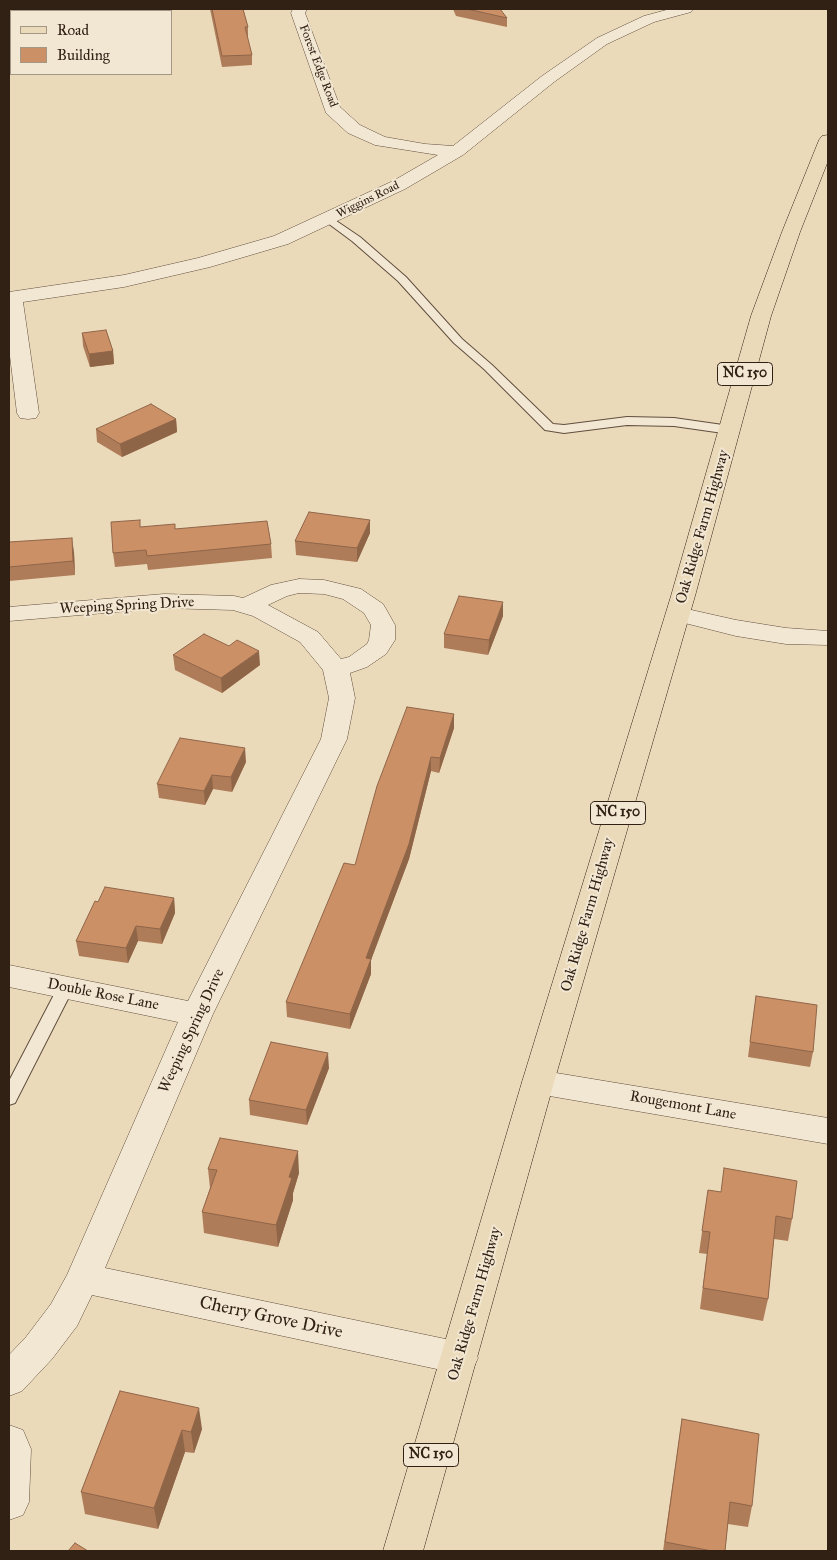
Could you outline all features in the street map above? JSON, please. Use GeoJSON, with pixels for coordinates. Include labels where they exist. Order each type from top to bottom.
{"type":"FeatureCollection","features":[{"type":"Feature","properties":{"kind":"main road","name":"Oak Ridge Farm Highway"},"geometry":{"type":"LineString","coordinates":[[403,1551],[538,1082],[678,614],[761,316],[791,232],[828,140]]}},
{"type":"Feature","properties":{"kind":"street","name":"Forest Edge Road"},"geometry":{"type":"LineString","coordinates":[[300,9],[298,13],[332,109],[354,129],[381,141],[425,149],[457,151]]}},
{"type":"Feature","properties":{"kind":"street","name":"Wiggins Road"},"geometry":{"type":"LineString","coordinates":[[11,297],[97,286],[203,263],[281,240],[399,185],[457,151],[548,79],[602,41],[649,19],[686,9]]}},
{"type":"Feature","properties":{"kind":"street"},"geometry":{"type":"LineString","coordinates":[[11,297],[28,412]]}},
{"type":"Feature","properties":{"kind":"street"},"geometry":{"type":"LineString","coordinates":[[245,606],[280,590],[299,586],[324,587],[360,598],[374,609],[383,625],[382,640],[377,650],[358,662],[336,669]]}},
{"type":"Feature","properties":{"kind":"street","name":"Weeping Spring Drive"},"geometry":{"type":"LineString","coordinates":[[9,614],[164,601],[234,603],[262,611],[309,637],[336,669],[342,698],[334,739],[198,1014],[83,1278],[59,1322],[39,1348],[9,1380]]}},
{"type":"Feature","properties":{"kind":"street"},"geometry":{"type":"LineString","coordinates":[[678,614],[744,629],[786,636],[828,638]]}},
{"type":"Feature","properties":{"kind":"street","name":"Double Rose Lane"},"geometry":{"type":"LineString","coordinates":[[9,976],[198,1014]]}},
{"type":"Feature","properties":{"kind":"street","name":"Rougemont Lane"},"geometry":{"type":"LineString","coordinates":[[538,1082],[828,1131]]}},
{"type":"Feature","properties":{"kind":"street","name":"Cherry Grove Drive"},"geometry":{"type":"LineString","coordinates":[[83,1278],[460,1358]]}},
{"type":"Feature","properties":{"kind":"street"},"geometry":{"type":"LineString","coordinates":[[9,1442],[12,1449],[9,1502]]}},
{"type":"Feature","properties":{"kind":"lane"},"geometry":{"type":"LineString","coordinates":[[329,219],[356,239],[402,279],[458,341],[549,427],[564,429],[627,421],[674,422],[730,430]]}},
{"type":"Feature","properties":{"kind":"lane"},"geometry":{"type":"LineString","coordinates":[[9,1098],[66,987]]}},
{"type":"Feature","properties":{"kind":"building"},"geometry":{"type":"Polygon","coordinates":[[[212,9],[243,9],[252,55],[222,56],[212,9]]]}},
{"type":"Feature","properties":{"kind":"building"},"geometry":{"type":"Polygon","coordinates":[[[467,9],[500,9],[507,18],[467,9]]]}},
{"type":"Feature","properties":{"kind":"building"},"geometry":{"type":"Polygon","coordinates":[[[106,330],[113,351],[89,354],[82,333],[106,330]]]}},
{"type":"Feature","properties":{"kind":"building"},"geometry":{"type":"Polygon","coordinates":[[[151,404],[176,419],[120,444],[96,429],[151,404]]]}},
{"type":"Feature","properties":{"kind":"building"},"geometry":{"type":"Polygon","coordinates":[[[309,512],[370,520],[357,548],[295,541],[309,512]]]}},
{"type":"Feature","properties":{"kind":"building"},"geometry":{"type":"Polygon","coordinates":[[[140,520],[140,527],[175,524],[175,529],[267,521],[271,544],[147,556],[146,550],[113,553],[111,522],[140,520]]]}},
{"type":"Feature","properties":{"kind":"building"},"geometry":{"type":"Polygon","coordinates":[[[72,538],[73,561],[9,567],[9,542],[72,538]]]}},
{"type":"Feature","properties":{"kind":"building"},"geometry":{"type":"Polygon","coordinates":[[[459,596],[503,602],[489,640],[444,634],[459,596]]]}},
{"type":"Feature","properties":{"kind":"building"},"geometry":{"type":"Polygon","coordinates":[[[204,634],[229,646],[237,640],[259,651],[221,678],[173,655],[204,634]]]}},
{"type":"Feature","properties":{"kind":"building"},"geometry":{"type":"Polygon","coordinates":[[[407,707],[454,714],[440,758],[431,757],[409,844],[366,958],[371,959],[350,1014],[286,1002],[344,863],[355,865],[377,786],[407,707]]]}},
{"type":"Feature","properties":{"kind":"building"},"geometry":{"type":"Polygon","coordinates":[[[180,738],[245,748],[231,777],[212,775],[204,791],[157,784],[180,738]]]}},
{"type":"Feature","properties":{"kind":"building"},"geometry":{"type":"Polygon","coordinates":[[[105,887],[174,898],[160,929],[136,926],[126,948],[76,941],[95,901],[98,902],[105,887]]]}},
{"type":"Feature","properties":{"kind":"building"},"geometry":{"type":"Polygon","coordinates":[[[756,996],[817,1005],[813,1052],[750,1042],[756,996]]]}},
{"type":"Feature","properties":{"kind":"building"},"geometry":{"type":"Polygon","coordinates":[[[271,1042],[328,1053],[306,1110],[249,1100],[271,1042]]]}},
{"type":"Feature","properties":{"kind":"building"},"geometry":{"type":"Polygon","coordinates":[[[220,1138],[298,1151],[289,1177],[292,1178],[276,1225],[202,1212],[217,1170],[208,1169],[220,1138]]]}},
{"type":"Feature","properties":{"kind":"building"},"geometry":{"type":"Polygon","coordinates":[[[724,1168],[797,1181],[792,1219],[776,1216],[768,1299],[703,1288],[710,1232],[702,1231],[708,1190],[721,1192],[724,1168]]]}},
{"type":"Feature","properties":{"kind":"building"},"geometry":{"type":"Polygon","coordinates":[[[120,1391],[199,1408],[191,1432],[182,1430],[154,1508],[81,1492],[120,1391]]]}},
{"type":"Feature","properties":{"kind":"building"},"geometry":{"type":"Polygon","coordinates":[[[682,1419],[759,1434],[752,1506],[730,1502],[725,1551],[712,1551],[665,1542],[682,1419]]]}},
{"type":"Feature","properties":{"kind":"building"},"geometry":{"type":"Polygon","coordinates":[[[75,1543],[88,1551],[68,1551],[75,1543]]]}}]}
